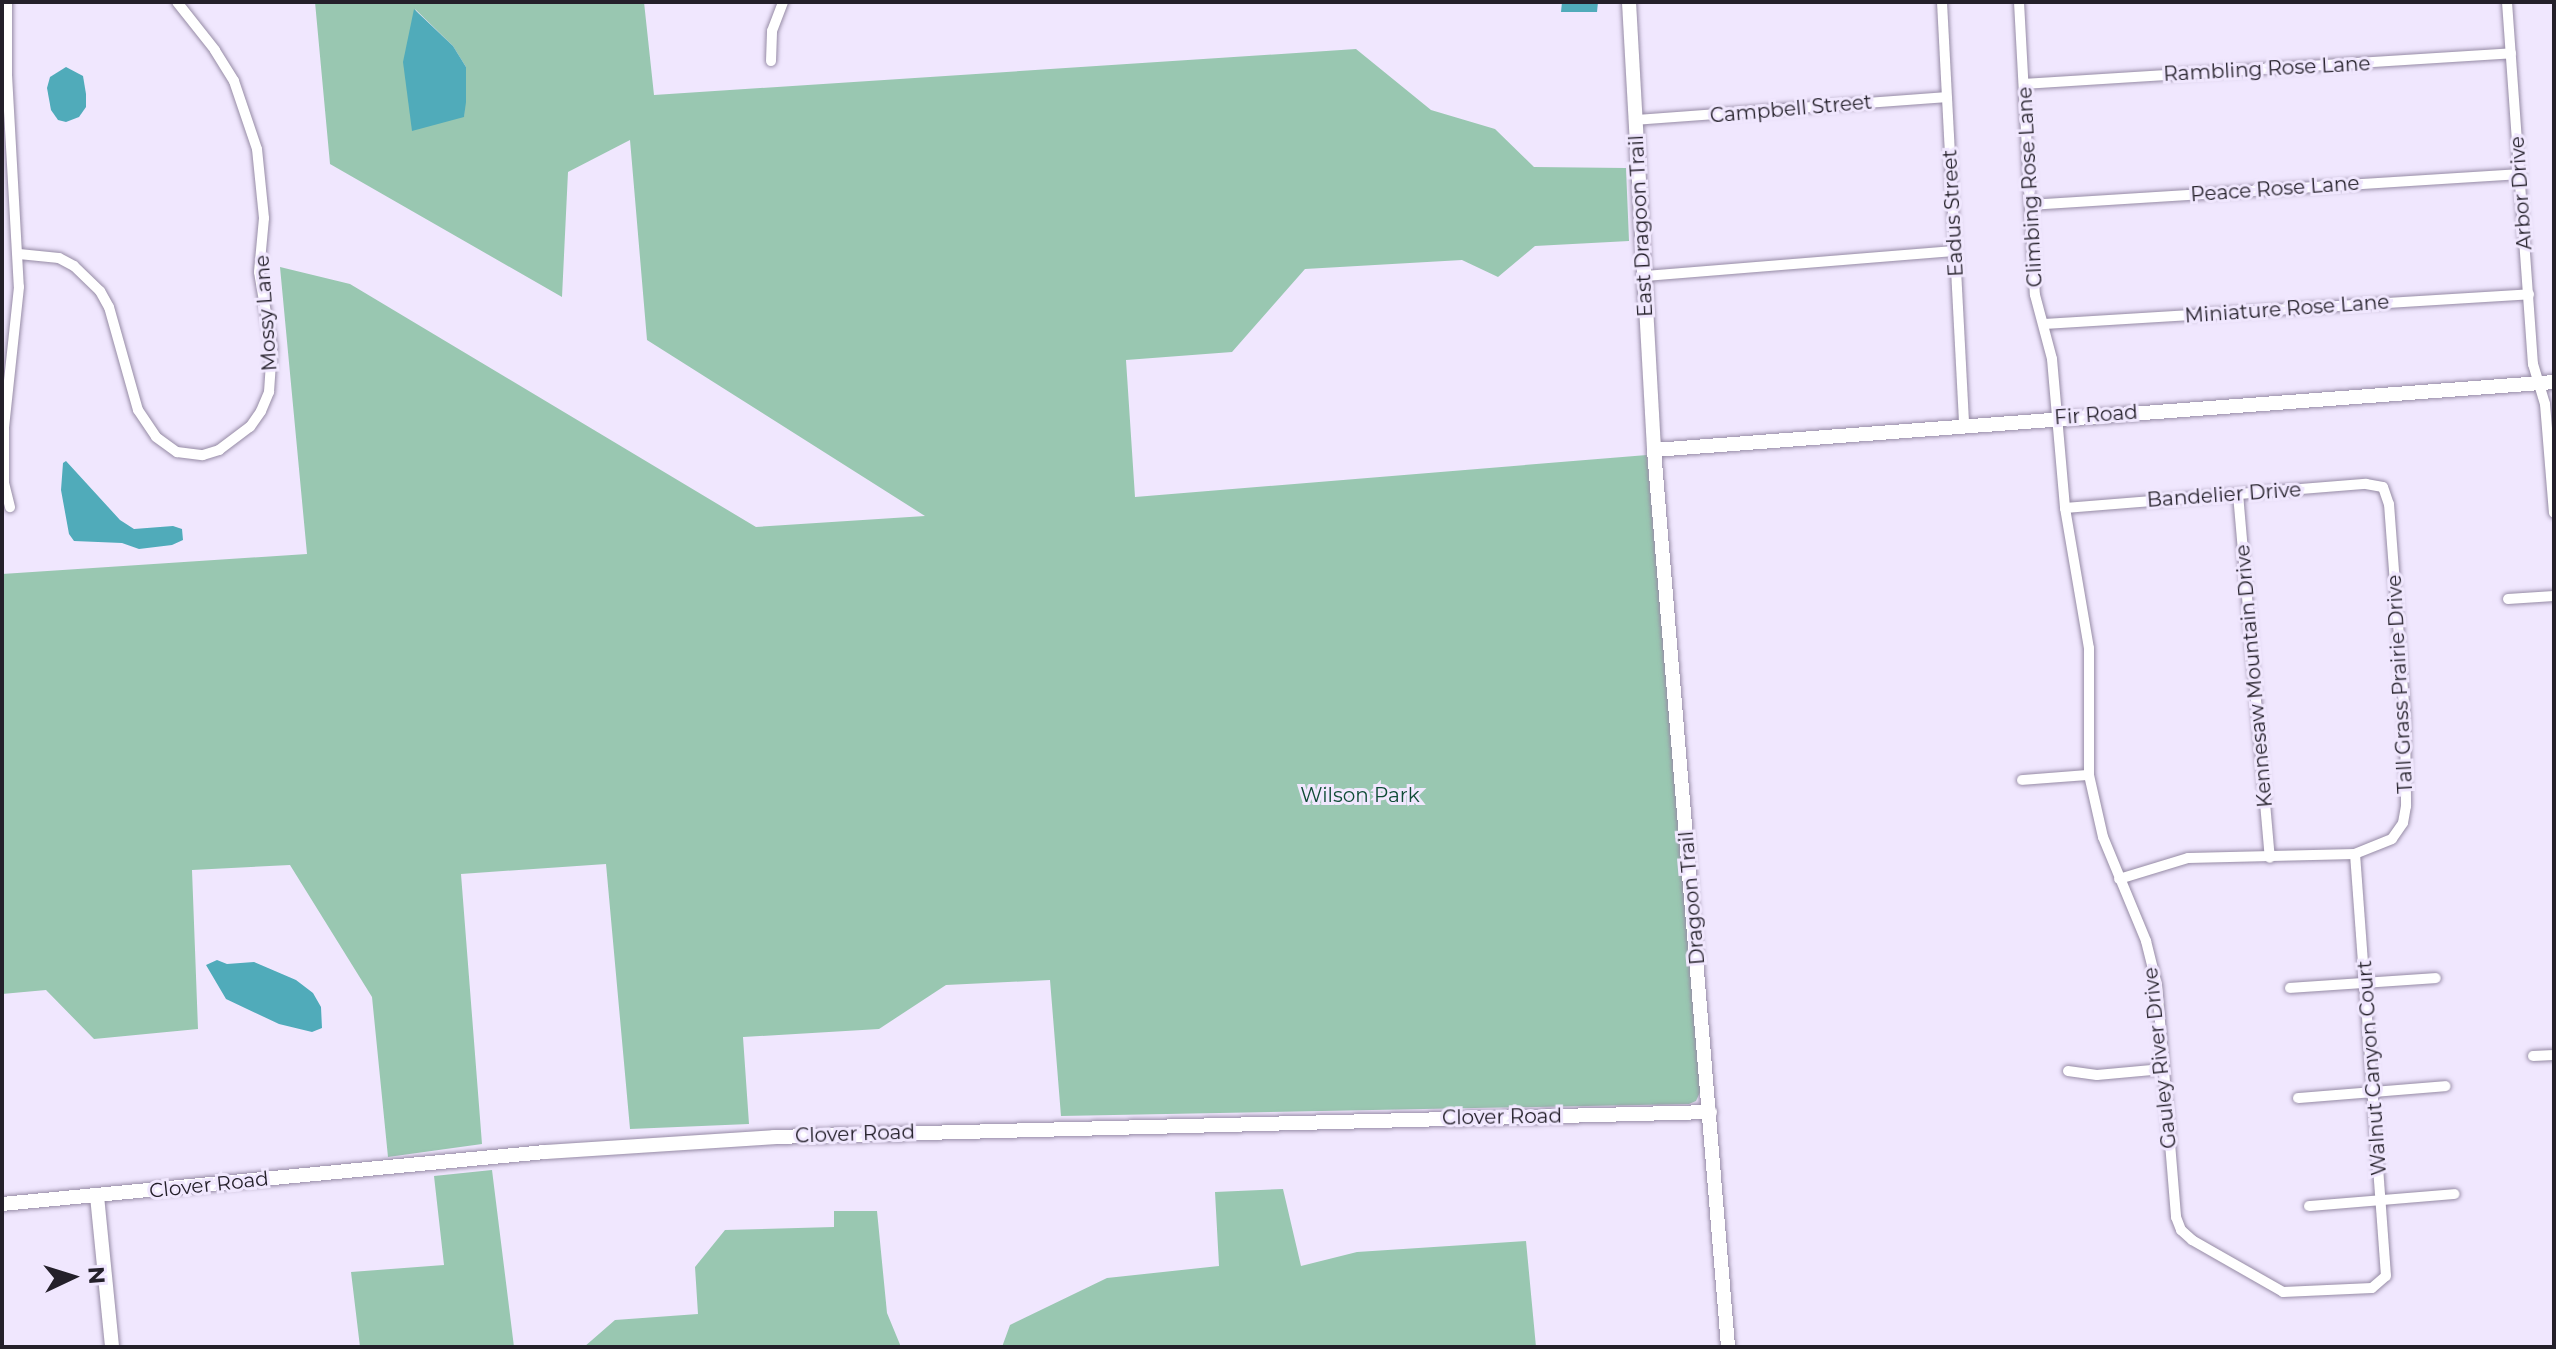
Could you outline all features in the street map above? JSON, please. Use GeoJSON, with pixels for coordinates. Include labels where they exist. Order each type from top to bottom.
{"type":"FeatureCollection","features":[{"type":"Feature","properties":{"kind":"street","name":"Mossy Lane"},"geometry":{"type":"LineString","coordinates":[[19,254],[59,258],[74,266],[100,291],[109,307],[138,410],[146,425],[167,445],[191,455],[219,450],[250,427],[269,392],[272,348],[259,272],[264,218],[257,149],[234,81],[193,18],[177,2]]}},
{"type":"Feature","properties":{"kind":"street"},"geometry":{"type":"LineString","coordinates":[[771,61],[772,31],[783,2]]}},
{"type":"Feature","properties":{"kind":"street","name":"East Dragoon Trail"},"geometry":{"type":"LineString","coordinates":[[1629,2],[1654,450]]}},
{"type":"Feature","properties":{"kind":"street","name":"Eadus Street"},"geometry":{"type":"LineString","coordinates":[[1942,2],[1964,425]]}},
{"type":"Feature","properties":{"kind":"street","name":"Climbing Rose Lane"},"geometry":{"type":"LineString","coordinates":[[2019,2],[2035,295],[2045,324],[2056,418]]}},
{"type":"Feature","properties":{"kind":"street","name":"Arbor Drive"},"geometry":{"type":"LineString","coordinates":[[2507,2],[2533,364],[2547,382],[2545,404],[2554,513]]}},
{"type":"Feature","properties":{"kind":"street"},"geometry":{"type":"LineString","coordinates":[[5,5],[19,254],[18,303],[4,427],[3,475],[10,507]]}},
{"type":"Feature","properties":{"kind":"street","name":"Rambling Rose Lane"},"geometry":{"type":"LineString","coordinates":[[2024,84],[2511,53]]}},
{"type":"Feature","properties":{"kind":"street","name":"Campbell Street"},"geometry":{"type":"LineString","coordinates":[[1635,120],[1946,97]]}},
{"type":"Feature","properties":{"kind":"street","name":"Peace Rose Lane"},"geometry":{"type":"LineString","coordinates":[[2030,205],[2520,174]]}},
{"type":"Feature","properties":{"kind":"street"},"geometry":{"type":"LineString","coordinates":[[1644,276],[1955,251]]}},
{"type":"Feature","properties":{"kind":"street","name":"Miniature Rose Lane"},"geometry":{"type":"LineString","coordinates":[[2045,324],[2529,294]]}},
{"type":"Feature","properties":{"kind":"street","name":"Fir Road"},"geometry":{"type":"LineString","coordinates":[[1654,450],[2547,382]]}},
{"type":"Feature","properties":{"kind":"street","name":"Gauley River Drive"},"geometry":{"type":"LineString","coordinates":[[2056,418],[2065,508],[2089,648],[2089,775],[2103,837],[2152,962],[2174,1208],[2181,1230],[2192,1240],[2283,1292],[2372,1288],[2383,1281]]}},
{"type":"Feature","properties":{"kind":"street","name":"Dragoon Trail"},"geometry":{"type":"LineString","coordinates":[[1654,450],[1728,1347]]}},
{"type":"Feature","properties":{"kind":"street","name":"Bandelier Drive"},"geometry":{"type":"LineString","coordinates":[[2065,508],[2366,484],[2383,487]]}},
{"type":"Feature","properties":{"kind":"street","name":"Tall Grass Prairie Drive"},"geometry":{"type":"LineString","coordinates":[[2119,879],[2188,858],[2355,854],[2392,839],[2403,823],[2406,806],[2405,718],[2389,504],[2383,487]]}},
{"type":"Feature","properties":{"kind":"street","name":"Kennesaw Mountain Drive"},"geometry":{"type":"LineString","coordinates":[[2238,494],[2270,858]]}},
{"type":"Feature","properties":{"kind":"street"},"geometry":{"type":"LineString","coordinates":[[2508,599],[2554,596]]}},
{"type":"Feature","properties":{"kind":"street"},"geometry":{"type":"LineString","coordinates":[[2022,780],[2089,775]]}},
{"type":"Feature","properties":{"kind":"street","name":"Walnut Canyon Court"},"geometry":{"type":"LineString","coordinates":[[2355,854],[2387,1268],[2383,1281]]}},
{"type":"Feature","properties":{"kind":"street"},"geometry":{"type":"LineString","coordinates":[[2290,988],[2436,978]]}},
{"type":"Feature","properties":{"kind":"street"},"geometry":{"type":"LineString","coordinates":[[2533,1056],[2554,1055]]}},
{"type":"Feature","properties":{"kind":"street"},"geometry":{"type":"LineString","coordinates":[[2068,1071],[2097,1075],[2163,1069]]}},
{"type":"Feature","properties":{"kind":"street"},"geometry":{"type":"LineString","coordinates":[[2298,1098],[2446,1086]]}},
{"type":"Feature","properties":{"kind":"street","name":"Clover Road"},"geometry":{"type":"LineString","coordinates":[[2,1204],[545,1152],[774,1137],[1710,1112]]}},
{"type":"Feature","properties":{"kind":"street"},"geometry":{"type":"LineString","coordinates":[[2309,1206],[2455,1194]]}},
{"type":"Feature","properties":{"kind":"street"},"geometry":{"type":"LineString","coordinates":[[97,1196],[112,1347]]}},
{"type":"Feature","properties":{"kind":"green space","name":"Wilson Park"},"geometry":{"type":"Polygon","coordinates":[[[315,2],[644,2],[654,95],[1356,49],[1431,110],[1495,129],[1534,167],[1626,168],[1629,241],[1535,246],[1498,277],[1462,260],[1305,269],[1232,352],[1126,360],[1135,497],[1647,455],[1703,1086],[1696,1101],[1689,1104],[1061,1116],[1050,980],[946,985],[879,1029],[743,1037],[749,1124],[630,1129],[606,864],[461,874],[482,1144],[388,1157],[372,997],[290,865],[192,870],[198,1029],[94,1039],[46,990],[2,994],[2,574],[307,554],[280,267],[350,284],[756,527],[925,516],[647,340],[630,140],[568,172],[562,297],[330,164],[315,2]],[[415,9],[464,117],[466,67],[453,46],[415,9]]]}},
{"type":"Feature","properties":{"kind":"green space"},"geometry":{"type":"Polygon","coordinates":[[[492,1170],[514,1347],[360,1347],[351,1272],[444,1265],[434,1176],[492,1170]]]}},
{"type":"Feature","properties":{"kind":"green space"},"geometry":{"type":"Polygon","coordinates":[[[1283,1189],[1301,1266],[1357,1252],[1526,1241],[1536,1347],[1002,1347],[1010,1325],[1107,1278],[1219,1266],[1215,1192],[1283,1189]]]}},
{"type":"Feature","properties":{"kind":"green space"},"geometry":{"type":"Polygon","coordinates":[[[834,1211],[877,1211],[887,1313],[901,1347],[584,1347],[615,1320],[698,1314],[695,1267],[725,1230],[834,1227],[834,1211]]]}},
{"type":"Feature","properties":{"kind":"water"},"geometry":{"type":"Polygon","coordinates":[[[1562,2],[1598,2],[1597,12],[1561,12],[1562,2]]]}},
{"type":"Feature","properties":{"kind":"water"},"geometry":{"type":"Polygon","coordinates":[[[414,9],[453,46],[466,67],[466,102],[464,117],[412,131],[403,62],[414,9]]]}},
{"type":"Feature","properties":{"kind":"water"},"geometry":{"type":"Polygon","coordinates":[[[66,67],[83,76],[86,107],[79,117],[66,122],[58,120],[51,110],[47,88],[50,77],[66,67]]]}},
{"type":"Feature","properties":{"kind":"water"},"geometry":{"type":"Polygon","coordinates":[[[66,461],[120,520],[134,529],[173,526],[182,529],[183,540],[172,545],[139,549],[122,543],[74,541],[69,534],[61,490],[63,463],[66,461]]]}},
{"type":"Feature","properties":{"kind":"water"},"geometry":{"type":"Polygon","coordinates":[[[217,960],[227,964],[254,962],[296,980],[313,993],[321,1007],[322,1028],[312,1032],[279,1024],[226,999],[206,965],[217,960]]]}}]}
